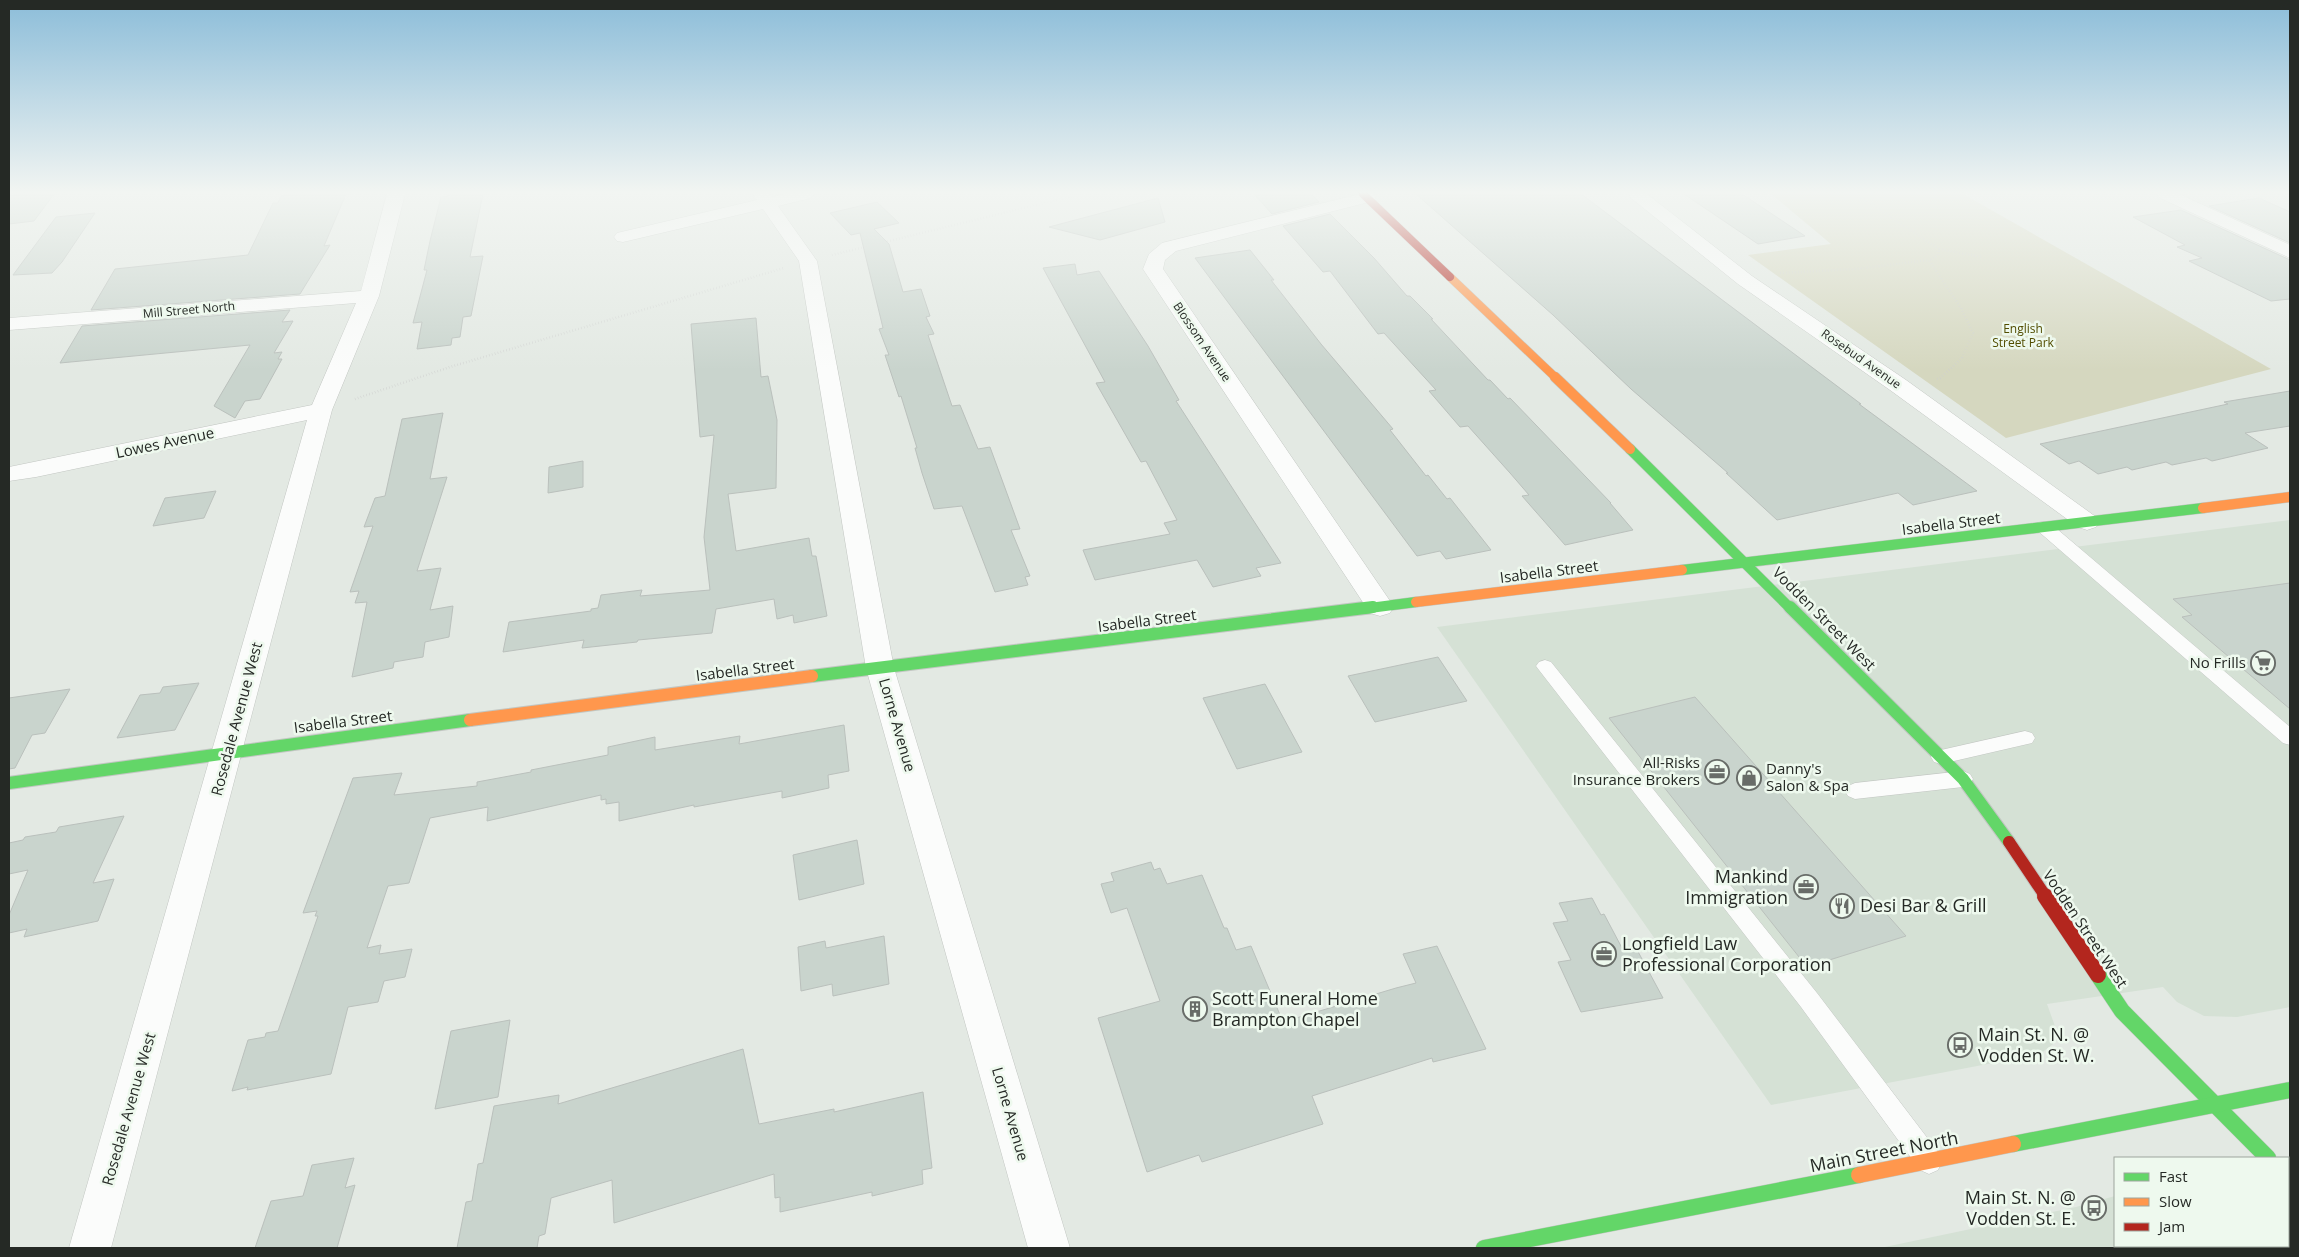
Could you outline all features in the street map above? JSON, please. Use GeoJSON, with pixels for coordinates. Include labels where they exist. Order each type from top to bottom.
{"type":"FeatureCollection","features":[{"type":"Feature","properties":{"kind":"street","name":"Rosedale Avenue West"},"geometry":{"type":"LineString","coordinates":[[90,1248],[321,410],[369,296],[380,253]]}},
{"type":"Feature","properties":{"kind":"street","name":"Lorne Avenue"},"geometry":{"type":"LineString","coordinates":[[802,253],[808,261],[880,668],[1049,1248]]}},
{"type":"Feature","properties":{"kind":"street","name":"Blossom Avenue"},"geometry":{"type":"LineString","coordinates":[[1162,253],[1156,258],[1153,269],[1380,607]]}},
{"type":"Feature","properties":{"kind":"street","name":"Vodden Street West"},"geometry":{"type":"LineString","coordinates":[[1425,253],[1641,459],[1963,778],[2012,846],[2122,1011],[2267,1157]]}},
{"type":"Feature","properties":{"kind":"street","name":"Rosebud Avenue"},"geometry":{"type":"LineString","coordinates":[[1710,253],[1745,280],[1898,385],[2087,522]]}},
{"type":"Feature","properties":{"kind":"street","name":"Mill Street North"},"geometry":{"type":"LineString","coordinates":[[9,324],[369,296]]}},
{"type":"Feature","properties":{"kind":"street","name":"Lowes Avenue"},"geometry":{"type":"LineString","coordinates":[[9,474],[36,470],[321,410]]}},
{"type":"Feature","properties":{"kind":"street","name":"Isabella Street"},"geometry":{"type":"LineString","coordinates":[[9,783],[228,752],[880,668],[2290,497]]}},
{"type":"Feature","properties":{"kind":"street","name":"Main Street North"},"geometry":{"type":"LineString","coordinates":[[1484,1248],[2290,1090]]}},
{"type":"Feature","properties":{"kind":"lane"},"geometry":{"type":"LineString","coordinates":[[2044,527],[2290,738]]}},
{"type":"Feature","properties":{"kind":"lane"},"geometry":{"type":"LineString","coordinates":[[1545,666],[1809,1000],[1930,1161]]}},
{"type":"Feature","properties":{"kind":"lane"},"geometry":{"type":"LineString","coordinates":[[1941,756],[2025,738]]}},
{"type":"Feature","properties":{"kind":"lane"},"geometry":{"type":"LineString","coordinates":[[1855,791],[1963,778]]}},
{"type":"Feature","properties":{"kind":"path"},"geometry":{"type":"LineString","coordinates":[[831,255],[841,253]]}},
{"type":"Feature","properties":{"kind":"path"},"geometry":{"type":"LineString","coordinates":[[1745,280],[1774,274],[1836,272],[1890,267],[1929,260],[1938,255],[1938,253]]}},
{"type":"Feature","properties":{"kind":"path"},"geometry":{"type":"LineString","coordinates":[[1959,253],[1982,257]]}},
{"type":"Feature","properties":{"kind":"path"},"geometry":{"type":"LineString","coordinates":[[1898,385],[1940,378],[1962,358],[1973,333],[1961,308],[1929,260]]}},
{"type":"Feature","properties":{"kind":"path"},"geometry":{"type":"LineString","coordinates":[[321,410],[450,367],[790,266]]}},
{"type":"Feature","properties":{"kind":"shaded area"},"geometry":{"type":"Polygon","coordinates":[[[2290,520],[2290,1007],[2237,1017],[2204,1016],[2177,1002],[2163,987],[2047,1004],[2056,1029],[2053,1044],[2040,1054],[1771,1105],[1437,627],[2290,520]]]}},
{"type":"Feature","properties":{"kind":"shaded area"},"geometry":{"type":"Polygon","coordinates":[[[2114,1196],[2114,1247],[2281,1248],[1880,1248],[2076,1207],[2114,1196]]]}},
{"type":"Feature","properties":{"kind":"green space","name":"English Street Park"},"geometry":{"type":"Polygon","coordinates":[[[1766,253],[2066,253],[2271,369],[2006,438],[1748,255],[1766,253]]]}},
{"type":"Feature","properties":{"kind":"building"},"geometry":{"type":"Polygon","coordinates":[[[30,253],[68,253],[52,273],[13,275],[30,253]]]}},
{"type":"Feature","properties":{"kind":"building"},"geometry":{"type":"Polygon","coordinates":[[[249,253],[325,253],[300,294],[91,310],[115,269],[248,255],[249,253]]]}},
{"type":"Feature","properties":{"kind":"building"},"geometry":{"type":"Polygon","coordinates":[[[428,253],[471,253],[470,257],[483,256],[471,316],[463,317],[460,337],[452,338],[451,345],[417,349],[422,322],[413,323],[427,270],[424,270],[428,253]]]}},
{"type":"Feature","properties":{"kind":"building"},"geometry":{"type":"Polygon","coordinates":[[[865,253],[892,253],[903,292],[921,289],[930,316],[926,317],[934,334],[928,335],[952,406],[960,405],[978,449],[990,447],[1020,529],[1011,530],[1030,576],[1025,577],[1028,585],[995,592],[962,506],[934,509],[901,396],[899,397],[885,355],[889,355],[879,329],[883,328],[865,253]]]}},
{"type":"Feature","properties":{"kind":"building"},"geometry":{"type":"Polygon","coordinates":[[[1232,253],[1252,253],[1321,344],[1393,429],[1390,430],[1426,476],[1428,475],[1447,499],[1450,498],[1491,550],[1446,559],[1440,551],[1417,556],[1195,258],[1232,253]]]}},
{"type":"Feature","properties":{"kind":"building"},"geometry":{"type":"Polygon","coordinates":[[[1306,253],[1369,253],[1407,296],[1410,296],[1433,319],[1431,319],[1488,380],[1508,399],[1510,398],[1611,503],[1633,530],[1565,545],[1522,496],[1529,495],[1510,473],[1468,426],[1460,427],[1429,391],[1436,390],[1384,333],[1378,334],[1330,271],[1323,272],[1306,253]]]}},
{"type":"Feature","properties":{"kind":"building"},"geometry":{"type":"Polygon","coordinates":[[[1482,253],[1659,253],[1977,491],[1913,505],[1898,493],[1777,520],[1726,473],[1728,473],[1631,389],[1553,315],[1482,253]]]}},
{"type":"Feature","properties":{"kind":"building"},"geometry":{"type":"Polygon","coordinates":[[[2190,253],[2274,253],[2290,260],[2290,299],[2271,301],[2189,261],[2202,258],[2190,253]]]}},
{"type":"Feature","properties":{"kind":"building"},"geometry":{"type":"Polygon","coordinates":[[[1075,264],[1077,275],[1099,271],[1148,346],[1179,400],[1176,401],[1281,563],[1256,568],[1261,576],[1213,587],[1197,560],[1095,580],[1083,550],[1170,534],[1164,523],[1177,520],[1146,461],[1141,462],[1096,383],[1105,382],[1043,268],[1075,264]]]}},
{"type":"Feature","properties":{"kind":"building"},"geometry":{"type":"Polygon","coordinates":[[[290,310],[282,322],[293,321],[274,353],[282,352],[278,359],[282,359],[260,399],[245,401],[235,418],[214,406],[250,345],[60,363],[82,326],[290,310]]]}},
{"type":"Feature","properties":{"kind":"building"},"geometry":{"type":"Polygon","coordinates":[[[756,318],[761,377],[768,376],[777,420],[776,488],[728,494],[736,551],[809,538],[812,556],[816,556],[827,616],[794,623],[793,615],[777,619],[774,599],[716,609],[712,633],[638,640],[637,642],[582,648],[584,640],[503,652],[509,622],[591,611],[591,609],[598,608],[601,595],[642,590],[640,596],[710,590],[704,537],[714,435],[700,437],[691,324],[756,318]]]}},
{"type":"Feature","properties":{"kind":"building"},"geometry":{"type":"Polygon","coordinates":[[[2290,391],[2290,426],[2245,433],[2268,448],[2212,461],[2206,458],[2172,465],[2166,462],[2132,470],[2127,467],[2098,474],[2079,461],[2069,464],[2040,444],[2228,404],[2224,402],[2290,391]]]}},
{"type":"Feature","properties":{"kind":"building"},"geometry":{"type":"Polygon","coordinates":[[[443,413],[430,479],[447,477],[417,571],[441,568],[430,610],[453,606],[449,637],[425,642],[423,657],[394,662],[393,668],[352,677],[367,602],[355,603],[359,591],[350,592],[373,526],[364,527],[375,498],[385,496],[402,419],[443,413]]]}},
{"type":"Feature","properties":{"kind":"building"},"geometry":{"type":"Polygon","coordinates":[[[583,461],[583,487],[548,493],[549,467],[583,461]]]}},
{"type":"Feature","properties":{"kind":"building"},"geometry":{"type":"Polygon","coordinates":[[[216,491],[204,518],[153,526],[165,498],[216,491]]]}},
{"type":"Feature","properties":{"kind":"building","name":"No Frills"},"geometry":{"type":"Polygon","coordinates":[[[2290,583],[2290,709],[2182,617],[2192,615],[2173,599],[2290,583]]]}},
{"type":"Feature","properties":{"kind":"building"},"geometry":{"type":"Polygon","coordinates":[[[1438,657],[1467,701],[1375,722],[1348,676],[1438,657]]]}},
{"type":"Feature","properties":{"kind":"building"},"geometry":{"type":"Polygon","coordinates":[[[199,683],[175,730],[117,738],[140,695],[160,693],[163,687],[199,683]]]}},
{"type":"Feature","properties":{"kind":"building"},"geometry":{"type":"Polygon","coordinates":[[[1265,684],[1302,752],[1237,769],[1203,698],[1265,684]]]}},
{"type":"Feature","properties":{"kind":"building"},"geometry":{"type":"Polygon","coordinates":[[[70,689],[45,733],[32,735],[15,768],[9,769],[9,698],[70,689]]]}},
{"type":"Feature","properties":{"kind":"building"},"geometry":{"type":"Polygon","coordinates":[[[1695,697],[1906,936],[1807,967],[1609,718],[1695,697]]]}},
{"type":"Feature","properties":{"kind":"building"},"geometry":{"type":"Polygon","coordinates":[[[844,725],[849,771],[828,775],[829,788],[782,798],[782,791],[694,807],[694,805],[619,821],[619,802],[606,804],[606,799],[601,800],[601,795],[487,821],[488,807],[430,818],[409,883],[388,886],[367,948],[381,945],[379,954],[412,949],[405,977],[384,981],[378,1002],[348,1007],[331,1074],[247,1090],[248,1087],[232,1091],[248,1040],[265,1037],[266,1033],[278,1031],[318,916],[315,916],[317,911],[303,913],[353,778],[402,773],[394,795],[477,786],[477,782],[608,755],[608,747],[655,737],[655,750],[740,736],[739,744],[844,725]]]}},
{"type":"Feature","properties":{"kind":"building"},"geometry":{"type":"Polygon","coordinates":[[[124,816],[93,883],[114,879],[98,921],[24,937],[27,929],[9,933],[9,915],[28,870],[9,874],[9,843],[23,840],[25,837],[56,832],[59,827],[124,816]]]}},
{"type":"Feature","properties":{"kind":"building"},"geometry":{"type":"Polygon","coordinates":[[[857,840],[864,884],[799,900],[793,855],[857,840]]]}},
{"type":"Feature","properties":{"kind":"building","name":"Scott Funeral Home Brampton Chapel"},"geometry":{"type":"Polygon","coordinates":[[[1151,862],[1154,870],[1160,868],[1167,884],[1202,875],[1224,928],[1227,928],[1236,950],[1251,946],[1283,1022],[1416,983],[1403,954],[1437,946],[1486,1049],[1433,1062],[1432,1058],[1312,1096],[1323,1124],[1202,1162],[1199,1155],[1147,1172],[1098,1018],[1160,1001],[1127,908],[1111,913],[1101,884],[1114,881],[1111,873],[1151,862]]]}},
{"type":"Feature","properties":{"kind":"building","name":"Longfield Law Professional Corporation"},"geometry":{"type":"Polygon","coordinates":[[[1592,898],[1601,915],[1604,914],[1622,948],[1635,946],[1663,998],[1581,1012],[1558,962],[1571,960],[1553,923],[1568,921],[1559,903],[1592,898]]]}},
{"type":"Feature","properties":{"kind":"building"},"geometry":{"type":"Polygon","coordinates":[[[884,936],[889,984],[833,996],[832,984],[801,991],[798,947],[825,941],[826,948],[884,936]]]}},
{"type":"Feature","properties":{"kind":"building"},"geometry":{"type":"Polygon","coordinates":[[[510,1020],[498,1097],[435,1109],[451,1031],[510,1020]]]}},
{"type":"Feature","properties":{"kind":"building"},"geometry":{"type":"Polygon","coordinates":[[[743,1049],[759,1124],[834,1109],[834,1112],[923,1092],[932,1168],[922,1170],[923,1184],[872,1196],[872,1192],[780,1212],[780,1197],[775,1198],[774,1174],[614,1223],[612,1180],[551,1198],[545,1234],[539,1236],[537,1248],[457,1248],[466,1202],[472,1201],[478,1164],[483,1163],[494,1106],[559,1095],[558,1104],[743,1049]]]}},
{"type":"Feature","properties":{"kind":"building"},"geometry":{"type":"Polygon","coordinates":[[[354,1158],[345,1188],[355,1185],[337,1248],[255,1248],[271,1201],[303,1196],[312,1165],[354,1158]]]}},
{"type":"Feature","properties":{"kind":"traffic: fast"},"geometry":{"type":"LineString","coordinates":[[1630,449],[1963,779],[2009,842]]}},
{"type":"Feature","properties":{"kind":"traffic: fast"},"geometry":{"type":"LineString","coordinates":[[1682,570],[2203,508]]}},
{"type":"Feature","properties":{"kind":"traffic: fast"},"geometry":{"type":"LineString","coordinates":[[812,676],[1416,602]]}},
{"type":"Feature","properties":{"kind":"traffic: fast"},"geometry":{"type":"LineString","coordinates":[[9,783],[470,720]]}},
{"type":"Feature","properties":{"kind":"traffic: fast"},"geometry":{"type":"LineString","coordinates":[[2098,975],[2122,1011],[2267,1157]]}},
{"type":"Feature","properties":{"kind":"traffic: fast"},"geometry":{"type":"LineString","coordinates":[[2013,1144],[2290,1090]]}},
{"type":"Feature","properties":{"kind":"traffic: fast"},"geometry":{"type":"LineString","coordinates":[[1484,1248],[1859,1175]]}},
{"type":"Feature","properties":{"kind":"traffic: slow"},"geometry":{"type":"LineString","coordinates":[[1450,277],[1630,449]]}},
{"type":"Feature","properties":{"kind":"traffic: slow"},"geometry":{"type":"LineString","coordinates":[[2203,508],[2290,497]]}},
{"type":"Feature","properties":{"kind":"traffic: slow"},"geometry":{"type":"LineString","coordinates":[[1416,602],[1682,570]]}},
{"type":"Feature","properties":{"kind":"traffic: slow"},"geometry":{"type":"LineString","coordinates":[[470,720],[812,676]]}},
{"type":"Feature","properties":{"kind":"traffic: slow"},"geometry":{"type":"LineString","coordinates":[[1859,1175],[2013,1144]]}},
{"type":"Feature","properties":{"kind":"traffic: jam"},"geometry":{"type":"LineString","coordinates":[[1424,253],[1450,277]]}},
{"type":"Feature","properties":{"kind":"traffic: jam"},"geometry":{"type":"LineString","coordinates":[[2009,842],[2098,975]]}},
{"type":"Feature","properties":{"kind":"place","name":"No Frills"},"geometry":{"type":"Point","coordinates":[2263,663]}},
{"type":"Feature","properties":{"kind":"place","name":"All-Risks Insurance Brokers"},"geometry":{"type":"Point","coordinates":[1717,772]}},
{"type":"Feature","properties":{"kind":"place","name":"Danny's Salon & Spa"},"geometry":{"type":"Point","coordinates":[1749,778]}},
{"type":"Feature","properties":{"kind":"place","name":"Mankind Immigration"},"geometry":{"type":"Point","coordinates":[1806,887]}},
{"type":"Feature","properties":{"kind":"place","name":"Desi Bar & Grill"},"geometry":{"type":"Point","coordinates":[1842,906]}},
{"type":"Feature","properties":{"kind":"place","name":"Longfield Law Professional Corporation"},"geometry":{"type":"Point","coordinates":[1604,954]}},
{"type":"Feature","properties":{"kind":"place","name":"Scott Funeral Home Brampton Chapel"},"geometry":{"type":"Point","coordinates":[1195,1009]}},
{"type":"Feature","properties":{"kind":"place","name":"Main St. N. @ Vodden St. W."},"geometry":{"type":"Point","coordinates":[1960,1045]}},
{"type":"Feature","properties":{"kind":"place","name":"Main St. N. @ Vodden St. E."},"geometry":{"type":"Point","coordinates":[2094,1208]}}]}
